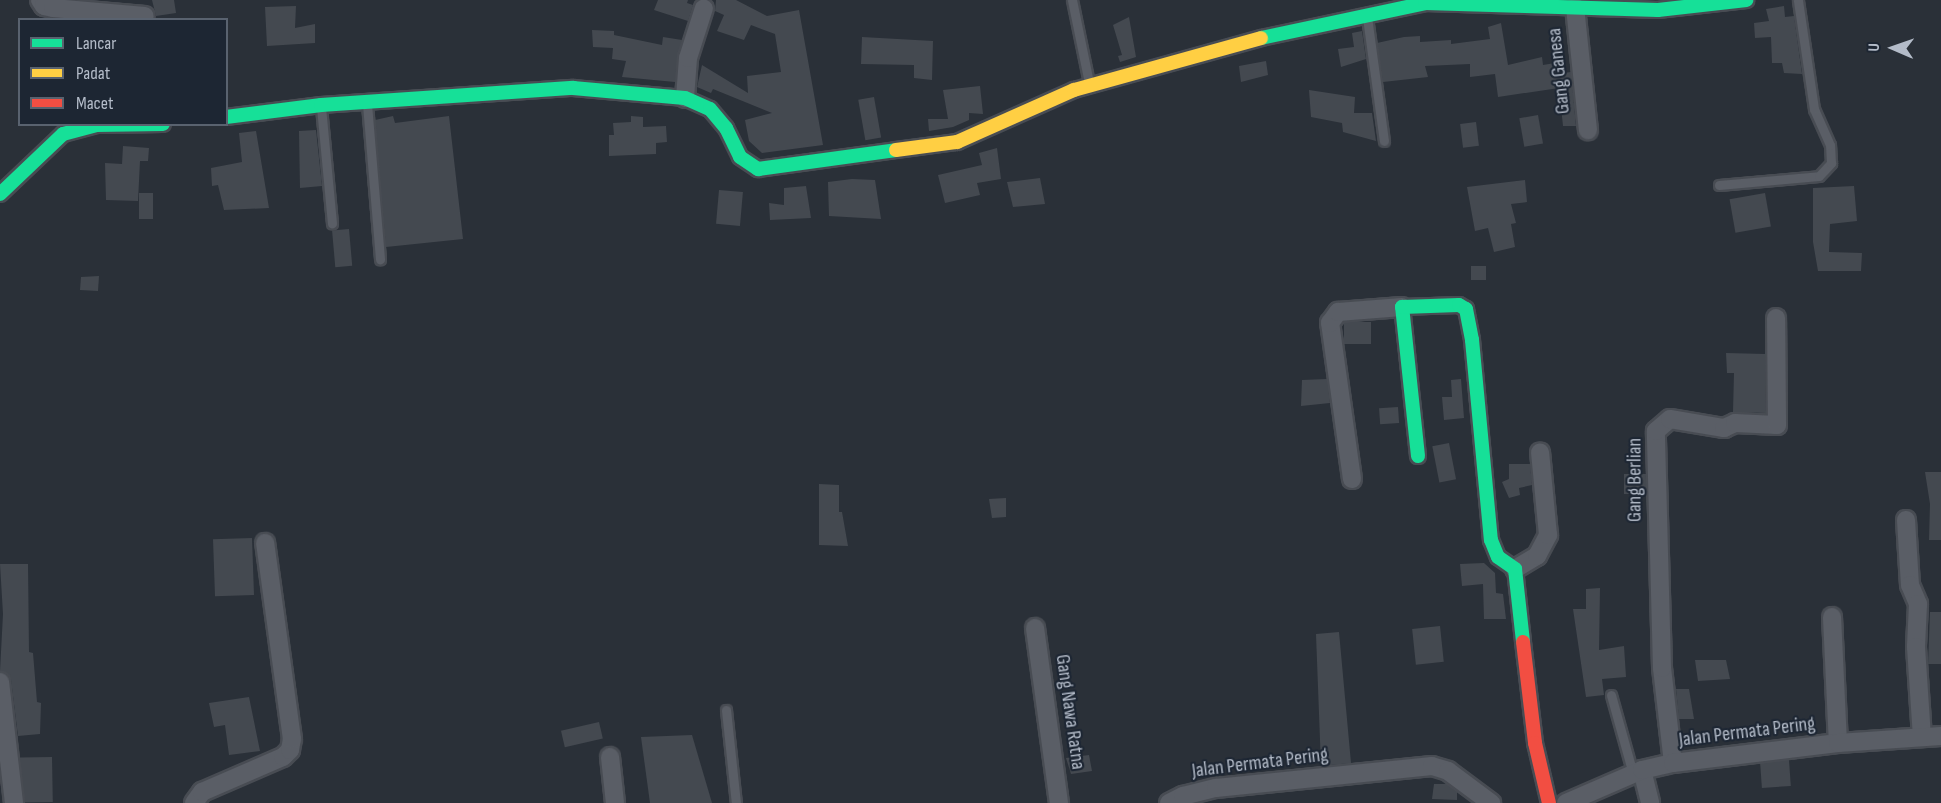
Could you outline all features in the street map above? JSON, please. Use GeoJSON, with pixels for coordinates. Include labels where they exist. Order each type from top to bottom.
{"type":"FeatureCollection","features":[{"type":"Feature","properties":{"kind":"street"},"geometry":{"type":"LineString","coordinates":[[40,0],[44,6],[52,8],[145,12]]}},
{"type":"Feature","properties":{"kind":"street"},"geometry":{"type":"LineString","coordinates":[[228,117],[321,105],[573,88],[686,98],[710,109],[726,128],[740,157],[758,169],[957,142],[1005,123],[1044,102],[1090,86],[1298,28],[1425,3],[1658,10],[1746,0]]}},
{"type":"Feature","properties":{"kind":"street","name":"Gang Ganesa"},"geometry":{"type":"LineString","coordinates":[[1575,7],[1588,130]]}},
{"type":"Feature","properties":{"kind":"street"},"geometry":{"type":"LineString","coordinates":[[686,98],[688,58],[704,8]]}},
{"type":"Feature","properties":{"kind":"street"},"geometry":{"type":"LineString","coordinates":[[0,194],[39,153],[63,134],[92,126]]}},
{"type":"Feature","properties":{"kind":"street"},"geometry":{"type":"LineString","coordinates":[[1352,479],[1330,323],[1338,312],[1447,304],[1466,309],[1472,340],[1491,540],[1498,557],[1515,569],[1535,743],[1549,803]]}},
{"type":"Feature","properties":{"kind":"street"},"geometry":{"type":"LineString","coordinates":[[1402,307],[1418,456]]}},
{"type":"Feature","properties":{"kind":"street","name":"Gang Berlian"},"geometry":{"type":"LineString","coordinates":[[1673,763],[1662,668],[1656,431],[1671,419],[1724,428],[1736,423],[1777,424],[1776,318]]}},
{"type":"Feature","properties":{"kind":"street"},"geometry":{"type":"LineString","coordinates":[[1515,569],[1537,556],[1548,535],[1540,452]]}},
{"type":"Feature","properties":{"kind":"street"},"geometry":{"type":"LineString","coordinates":[[1906,520],[1910,585],[1918,604],[1916,647],[1922,737]]}},
{"type":"Feature","properties":{"kind":"street"},"geometry":{"type":"LineString","coordinates":[[194,802],[202,792],[283,757],[290,750],[292,739],[265,543]]}},
{"type":"Feature","properties":{"kind":"street"},"geometry":{"type":"LineString","coordinates":[[1832,617],[1838,743]]}},
{"type":"Feature","properties":{"kind":"street","name":"Gang Nawa Ratna"},"geometry":{"type":"LineString","coordinates":[[1035,628],[1059,803]]}},
{"type":"Feature","properties":{"kind":"street"},"geometry":{"type":"LineString","coordinates":[[0,682],[15,803]]}},
{"type":"Feature","properties":{"kind":"street","name":"Jalan Permata Pering"},"geometry":{"type":"LineString","coordinates":[[1566,803],[1637,772],[1673,763],[1838,743],[1941,736]]}},
{"type":"Feature","properties":{"kind":"street"},"geometry":{"type":"LineString","coordinates":[[610,757],[615,803]]}},
{"type":"Feature","properties":{"kind":"street","name":"Jalan Permata Pering"},"geometry":{"type":"LineString","coordinates":[[1169,803],[1182,796],[1216,788],[1432,766],[1448,771],[1491,803]]}},
{"type":"Feature","properties":{"kind":"street"},"geometry":{"type":"LineString","coordinates":[[1637,772],[1650,803]]}},
{"type":"Feature","properties":{"kind":"lane"},"geometry":{"type":"LineString","coordinates":[[1072,0],[1090,86]]}},
{"type":"Feature","properties":{"kind":"lane"},"geometry":{"type":"LineString","coordinates":[[1719,184],[1819,177],[1831,163],[1830,145],[1814,109],[1798,0]]}},
{"type":"Feature","properties":{"kind":"lane"},"geometry":{"type":"LineString","coordinates":[[1366,15],[1384,141]]}},
{"type":"Feature","properties":{"kind":"lane"},"geometry":{"type":"LineString","coordinates":[[367,102],[380,259]]}},
{"type":"Feature","properties":{"kind":"lane"},"geometry":{"type":"LineString","coordinates":[[321,105],[332,223]]}},
{"type":"Feature","properties":{"kind":"lane"},"geometry":{"type":"LineString","coordinates":[[1611,695],[1637,772]]}},
{"type":"Feature","properties":{"kind":"lane"},"geometry":{"type":"LineString","coordinates":[[726,710],[736,803]]}},
{"type":"Feature","properties":{"kind":"building"},"geometry":{"type":"Polygon","coordinates":[[[152,0],[174,0],[176,13],[156,16],[152,0]]]}},
{"type":"Feature","properties":{"kind":"building"},"geometry":{"type":"Polygon","coordinates":[[[658,0],[688,0],[687,3],[693,5],[688,21],[654,10],[658,0]]]}},
{"type":"Feature","properties":{"kind":"building"},"geometry":{"type":"Polygon","coordinates":[[[716,0],[736,0],[767,16],[799,10],[823,145],[762,153],[749,141],[745,120],[772,113],[713,89],[711,93],[697,87],[702,65],[748,93],[747,76],[781,72],[775,34],[751,25],[744,40],[717,31],[724,15],[715,11],[716,0]]]}},
{"type":"Feature","properties":{"kind":"building"},"geometry":{"type":"Polygon","coordinates":[[[296,6],[295,28],[315,24],[315,43],[267,46],[265,7],[296,6]]]}},
{"type":"Feature","properties":{"kind":"building"},"geometry":{"type":"Polygon","coordinates":[[[1784,6],[1785,17],[1794,16],[1802,74],[1784,73],[1782,63],[1772,63],[1771,37],[1755,38],[1754,23],[1769,21],[1766,9],[1784,6]]]}},
{"type":"Feature","properties":{"kind":"building"},"geometry":{"type":"Polygon","coordinates":[[[1129,17],[1136,57],[1120,62],[1118,56],[1122,55],[1113,25],[1129,17]]]}},
{"type":"Feature","properties":{"kind":"building"},"geometry":{"type":"Polygon","coordinates":[[[1501,23],[1508,65],[1542,57],[1543,65],[1555,63],[1557,74],[1571,72],[1576,126],[1563,126],[1559,88],[1498,97],[1495,74],[1470,77],[1470,64],[1425,66],[1428,77],[1383,82],[1377,43],[1420,36],[1420,42],[1451,40],[1451,44],[1490,39],[1488,27],[1501,23]]]}},
{"type":"Feature","properties":{"kind":"building"},"geometry":{"type":"Polygon","coordinates":[[[592,30],[614,31],[614,35],[662,45],[663,37],[682,40],[675,82],[622,77],[626,61],[612,59],[613,48],[593,47],[592,30]]]}},
{"type":"Feature","properties":{"kind":"building"},"geometry":{"type":"Polygon","coordinates":[[[1362,31],[1366,59],[1341,67],[1338,49],[1354,47],[1352,33],[1362,31]]]}},
{"type":"Feature","properties":{"kind":"building"},"geometry":{"type":"Polygon","coordinates":[[[862,37],[933,41],[932,80],[914,78],[914,65],[861,64],[862,37]]]}},
{"type":"Feature","properties":{"kind":"building"},"geometry":{"type":"Polygon","coordinates":[[[1266,61],[1268,75],[1241,82],[1239,66],[1266,61]]]}},
{"type":"Feature","properties":{"kind":"building"},"geometry":{"type":"Polygon","coordinates":[[[980,86],[983,114],[969,113],[969,120],[953,127],[929,131],[928,119],[948,119],[943,90],[980,86]]]}},
{"type":"Feature","properties":{"kind":"building"},"geometry":{"type":"Polygon","coordinates":[[[1309,90],[1355,97],[1354,113],[1372,113],[1376,141],[1343,132],[1342,123],[1311,117],[1309,90]]]}},
{"type":"Feature","properties":{"kind":"building"},"geometry":{"type":"Polygon","coordinates":[[[874,97],[881,137],[865,140],[858,100],[874,97]]]}},
{"type":"Feature","properties":{"kind":"building"},"geometry":{"type":"Polygon","coordinates":[[[1538,115],[1543,144],[1524,147],[1519,118],[1538,115]]]}},
{"type":"Feature","properties":{"kind":"building"},"geometry":{"type":"Polygon","coordinates":[[[393,116],[395,123],[449,116],[463,239],[386,247],[375,120],[393,116]]]}},
{"type":"Feature","properties":{"kind":"building"},"geometry":{"type":"Polygon","coordinates":[[[631,116],[643,117],[643,127],[666,126],[667,142],[656,143],[656,154],[609,156],[609,135],[614,135],[613,123],[631,122],[631,116]]]}},
{"type":"Feature","properties":{"kind":"building"},"geometry":{"type":"Polygon","coordinates":[[[1476,122],[1479,146],[1463,148],[1460,124],[1476,122]]]}},
{"type":"Feature","properties":{"kind":"building"},"geometry":{"type":"Polygon","coordinates":[[[316,130],[322,186],[300,188],[299,131],[316,130]]]}},
{"type":"Feature","properties":{"kind":"building"},"geometry":{"type":"Polygon","coordinates":[[[256,131],[269,208],[224,210],[218,185],[212,186],[211,168],[242,162],[239,133],[256,131]]]}},
{"type":"Feature","properties":{"kind":"building"},"geometry":{"type":"Polygon","coordinates":[[[123,146],[149,148],[148,161],[140,161],[138,201],[106,200],[105,163],[122,164],[123,146]]]}},
{"type":"Feature","properties":{"kind":"building"},"geometry":{"type":"Polygon","coordinates":[[[997,148],[1001,179],[977,183],[980,195],[945,203],[938,175],[982,165],[979,153],[997,148]]]}},
{"type":"Feature","properties":{"kind":"building"},"geometry":{"type":"Polygon","coordinates":[[[1040,178],[1045,204],[1013,207],[1007,182],[1040,178]]]}},
{"type":"Feature","properties":{"kind":"building"},"geometry":{"type":"Polygon","coordinates":[[[852,179],[875,180],[881,219],[829,216],[828,182],[852,179]]]}},
{"type":"Feature","properties":{"kind":"building"},"geometry":{"type":"Polygon","coordinates":[[[1525,180],[1527,202],[1511,204],[1516,223],[1511,224],[1515,247],[1494,252],[1488,228],[1475,231],[1467,187],[1525,180]]]}},
{"type":"Feature","properties":{"kind":"building"},"geometry":{"type":"Polygon","coordinates":[[[806,186],[811,218],[770,220],[769,203],[784,205],[784,188],[806,186]]]}},
{"type":"Feature","properties":{"kind":"building"},"geometry":{"type":"Polygon","coordinates":[[[1854,186],[1857,221],[1830,224],[1829,252],[1862,253],[1861,271],[1818,271],[1813,242],[1813,188],[1854,186]]]}},
{"type":"Feature","properties":{"kind":"building"},"geometry":{"type":"Polygon","coordinates":[[[719,190],[743,192],[740,226],[716,224],[719,190]]]}},
{"type":"Feature","properties":{"kind":"building"},"geometry":{"type":"Polygon","coordinates":[[[139,193],[153,193],[153,219],[139,219],[139,193]]]}},
{"type":"Feature","properties":{"kind":"building"},"geometry":{"type":"Polygon","coordinates":[[[1765,193],[1771,226],[1735,233],[1730,199],[1765,193]]]}},
{"type":"Feature","properties":{"kind":"building"},"geometry":{"type":"Polygon","coordinates":[[[349,229],[352,266],[335,267],[332,230],[349,229]]]}},
{"type":"Feature","properties":{"kind":"building"},"geometry":{"type":"Polygon","coordinates":[[[1471,266],[1486,266],[1486,280],[1471,280],[1471,266]]]}},
{"type":"Feature","properties":{"kind":"building"},"geometry":{"type":"Polygon","coordinates":[[[99,276],[98,291],[80,290],[81,277],[99,276]]]}},
{"type":"Feature","properties":{"kind":"building"},"geometry":{"type":"Polygon","coordinates":[[[1344,322],[1371,322],[1371,344],[1344,344],[1344,322]]]}},
{"type":"Feature","properties":{"kind":"building"},"geometry":{"type":"Polygon","coordinates":[[[1726,353],[1765,354],[1766,413],[1733,412],[1734,373],[1727,373],[1726,353]]]}},
{"type":"Feature","properties":{"kind":"building"},"geometry":{"type":"Polygon","coordinates":[[[1327,379],[1330,403],[1301,406],[1302,380],[1327,379]]]}},
{"type":"Feature","properties":{"kind":"building"},"geometry":{"type":"Polygon","coordinates":[[[1461,379],[1464,418],[1444,420],[1442,397],[1452,397],[1451,380],[1461,379]]]}},
{"type":"Feature","properties":{"kind":"building"},"geometry":{"type":"Polygon","coordinates":[[[1398,407],[1399,423],[1380,424],[1379,408],[1398,407]]]}},
{"type":"Feature","properties":{"kind":"building"},"geometry":{"type":"Polygon","coordinates":[[[1449,443],[1456,479],[1439,483],[1432,446],[1449,443]]]}},
{"type":"Feature","properties":{"kind":"building"},"geometry":{"type":"Polygon","coordinates":[[[1509,464],[1530,464],[1532,485],[1519,488],[1520,495],[1509,498],[1502,482],[1509,479],[1509,464]]]}},
{"type":"Feature","properties":{"kind":"building"},"geometry":{"type":"Polygon","coordinates":[[[1925,472],[1941,472],[1941,540],[1929,540],[1930,504],[1925,472]]]}},
{"type":"Feature","properties":{"kind":"building"},"geometry":{"type":"Polygon","coordinates":[[[1624,474],[1646,474],[1646,494],[1624,494],[1624,474]]]}},
{"type":"Feature","properties":{"kind":"building"},"geometry":{"type":"Polygon","coordinates":[[[819,484],[839,485],[839,512],[842,512],[848,546],[819,545],[819,484]]]}},
{"type":"Feature","properties":{"kind":"building"},"geometry":{"type":"Polygon","coordinates":[[[1006,498],[1006,517],[992,518],[989,499],[1006,498]]]}},
{"type":"Feature","properties":{"kind":"building"},"geometry":{"type":"Polygon","coordinates":[[[252,538],[254,595],[215,596],[213,539],[252,538]]]}},
{"type":"Feature","properties":{"kind":"building"},"geometry":{"type":"Polygon","coordinates":[[[1484,563],[1495,573],[1496,593],[1503,594],[1506,619],[1484,619],[1483,584],[1462,586],[1460,564],[1484,563]]]}},
{"type":"Feature","properties":{"kind":"building"},"geometry":{"type":"Polygon","coordinates":[[[0,564],[28,564],[29,652],[33,653],[37,702],[41,703],[40,734],[18,736],[11,680],[0,671],[3,614],[0,564]]]}},
{"type":"Feature","properties":{"kind":"building"},"geometry":{"type":"Polygon","coordinates":[[[1600,588],[1599,650],[1624,646],[1626,677],[1602,679],[1604,695],[1586,697],[1573,609],[1586,609],[1586,589],[1600,588]]]}},
{"type":"Feature","properties":{"kind":"building"},"geometry":{"type":"Polygon","coordinates":[[[1930,612],[1941,612],[1941,664],[1928,664],[1930,612]]]}},
{"type":"Feature","properties":{"kind":"building"},"geometry":{"type":"Polygon","coordinates":[[[1440,626],[1444,662],[1416,665],[1412,629],[1440,626]]]}},
{"type":"Feature","properties":{"kind":"building"},"geometry":{"type":"Polygon","coordinates":[[[1339,632],[1351,763],[1321,766],[1316,634],[1339,632]]]}},
{"type":"Feature","properties":{"kind":"building"},"geometry":{"type":"Polygon","coordinates":[[[1695,660],[1726,660],[1730,679],[1698,681],[1695,660]]]}},
{"type":"Feature","properties":{"kind":"building"},"geometry":{"type":"Polygon","coordinates":[[[1676,689],[1689,689],[1694,719],[1679,719],[1676,689]]]}},
{"type":"Feature","properties":{"kind":"building"},"geometry":{"type":"Polygon","coordinates":[[[249,697],[260,751],[229,755],[225,725],[214,727],[209,703],[249,697]]]}},
{"type":"Feature","properties":{"kind":"building"},"geometry":{"type":"Polygon","coordinates":[[[599,722],[603,739],[565,747],[561,731],[599,722]]]}},
{"type":"Feature","properties":{"kind":"building"},"geometry":{"type":"Polygon","coordinates":[[[692,735],[712,803],[650,803],[641,737],[692,735]]]}},
{"type":"Feature","properties":{"kind":"building"},"geometry":{"type":"Polygon","coordinates":[[[1089,755],[1092,771],[1071,774],[1066,758],[1089,755]]]}},
{"type":"Feature","properties":{"kind":"building"},"geometry":{"type":"Polygon","coordinates":[[[52,757],[53,802],[21,803],[20,758],[52,757]]]}},
{"type":"Feature","properties":{"kind":"building"},"geometry":{"type":"Polygon","coordinates":[[[1789,760],[1791,786],[1762,788],[1760,762],[1789,760]]]}},
{"type":"Feature","properties":{"kind":"building"},"geometry":{"type":"Polygon","coordinates":[[[1434,784],[1447,784],[1457,792],[1457,800],[1432,799],[1434,784]]]}},
{"type":"Feature","properties":{"kind":"traffic: fast"},"geometry":{"type":"LineString","coordinates":[[1261,38],[1425,3],[1658,10],[1746,0]]}},
{"type":"Feature","properties":{"kind":"traffic: fast"},"geometry":{"type":"LineString","coordinates":[[228,117],[321,105],[573,88],[685,98],[710,109],[726,128],[740,157],[758,169],[896,150]]}},
{"type":"Feature","properties":{"kind":"traffic: fast"},"geometry":{"type":"LineString","coordinates":[[0,194],[63,134],[92,126]]}},
{"type":"Feature","properties":{"kind":"traffic: fast"},"geometry":{"type":"LineString","coordinates":[[1418,456],[1402,307],[1459,305],[1466,309],[1472,340],[1491,540],[1498,557],[1515,569],[1523,642]]}},
{"type":"Feature","properties":{"kind":"traffic: slow"},"geometry":{"type":"LineString","coordinates":[[896,150],[957,142],[1074,90],[1261,38]]}},
{"type":"Feature","properties":{"kind":"traffic: jam"},"geometry":{"type":"LineString","coordinates":[[1523,642],[1535,743],[1549,803]]}}]}
